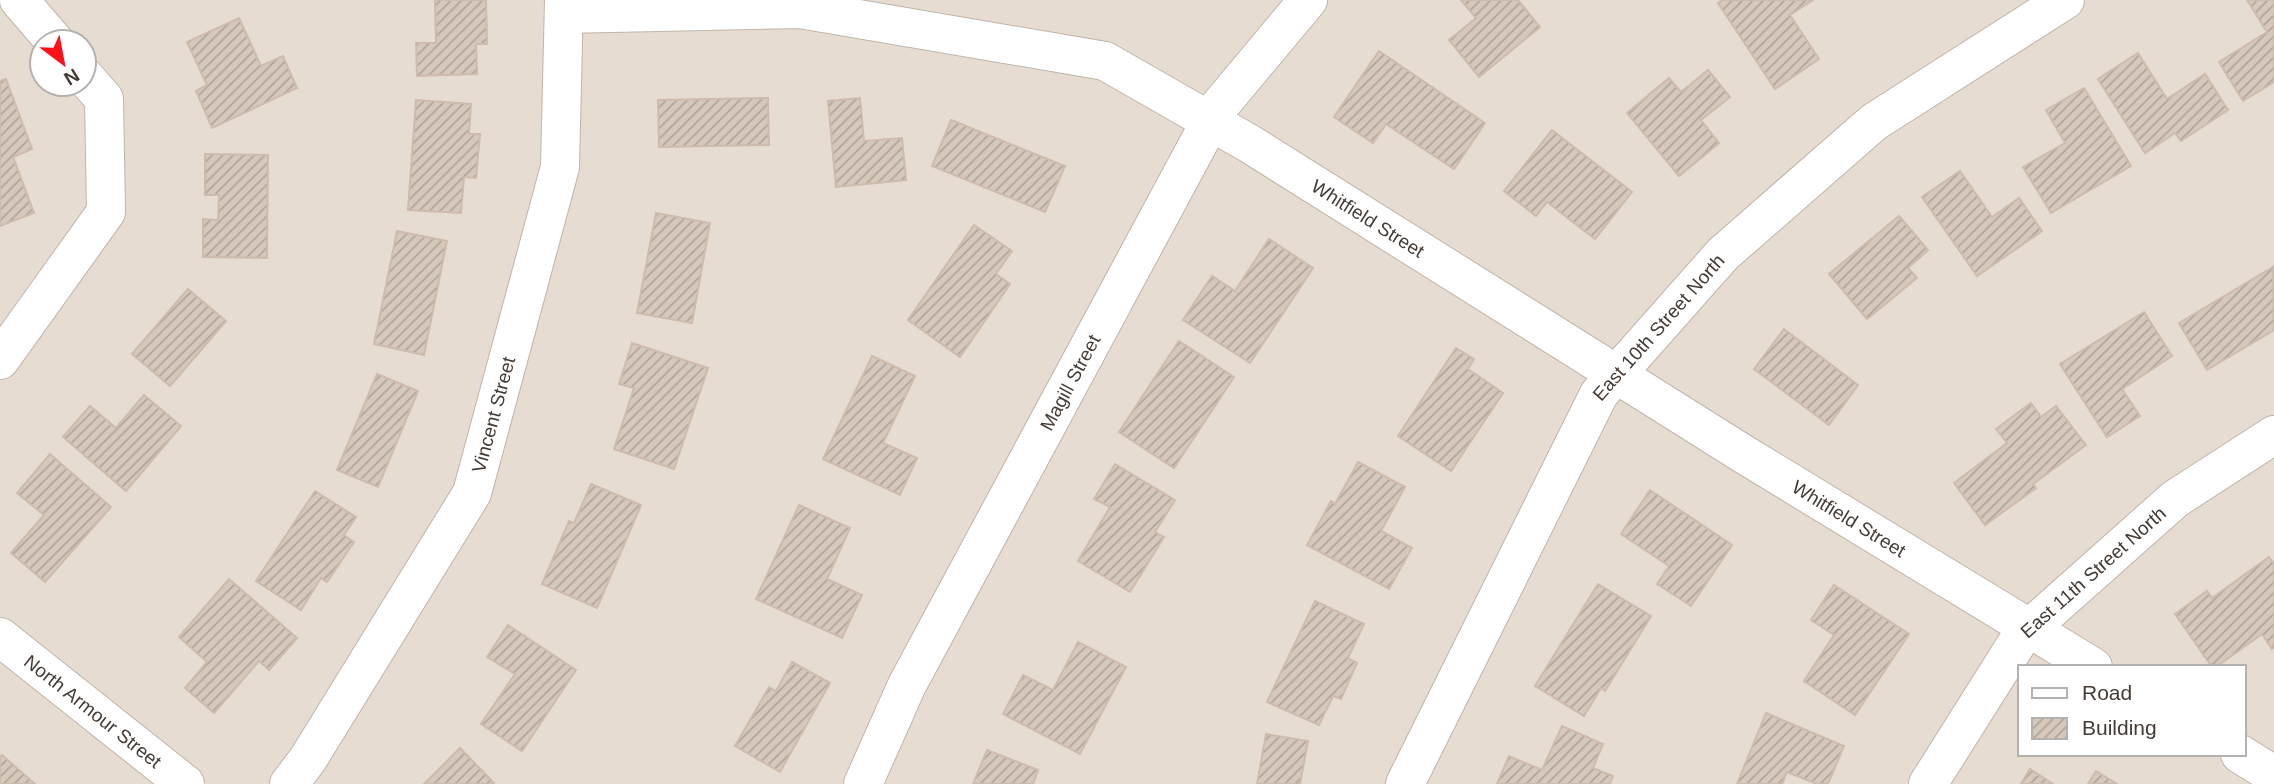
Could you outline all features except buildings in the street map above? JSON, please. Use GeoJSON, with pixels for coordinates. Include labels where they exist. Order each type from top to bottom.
{"type":"FeatureCollection","features":[{"type":"Feature","properties":{"kind":"street"},"geometry":{"type":"LineString","coordinates":[[19,0],[43,28]]}},
{"type":"Feature","properties":{"kind":"street","name":"Magill Street"},"geometry":{"type":"LineString","coordinates":[[863,784],[907,685],[1210,121],[1217,109],[1308,0]]}},
{"type":"Feature","properties":{"kind":"street","name":"East 10th Street North"},"geometry":{"type":"LineString","coordinates":[[1405,784],[1600,394],[1723,254],[1874,122],[2065,0]]}},
{"type":"Feature","properties":{"kind":"street","name":"Whitfield Street"},"geometry":{"type":"LineString","coordinates":[[564,7],[800,9],[1105,61],[1210,121],[2091,665]]}},
{"type":"Feature","properties":{"kind":"street","name":"Vincent Street"},"geometry":{"type":"LineString","coordinates":[[289,784],[308,759],[472,493],[560,167],[564,7]]}},
{"type":"Feature","properties":{"kind":"street"},"geometry":{"type":"LineString","coordinates":[[0,360],[106,212],[104,99],[98,92]]}},
{"type":"Feature","properties":{"kind":"street","name":"East 11th Street North"},"geometry":{"type":"LineString","coordinates":[[1928,784],[2022,635],[2175,499],[2274,435]]}},
{"type":"Feature","properties":{"kind":"street","name":"North Armour Street"},"geometry":{"type":"LineString","coordinates":[[0,637],[185,784]]}},
{"type":"Feature","properties":{"kind":"street"},"geometry":{"type":"LineString","coordinates":[[2243,756],[2274,775]]}},
{"type":"Feature","properties":{"kind":"shaded area"},"geometry":{"type":"Polygon","coordinates":[[[0,0],[2274,0],[2274,784],[0,784],[0,0]]]}}]}
